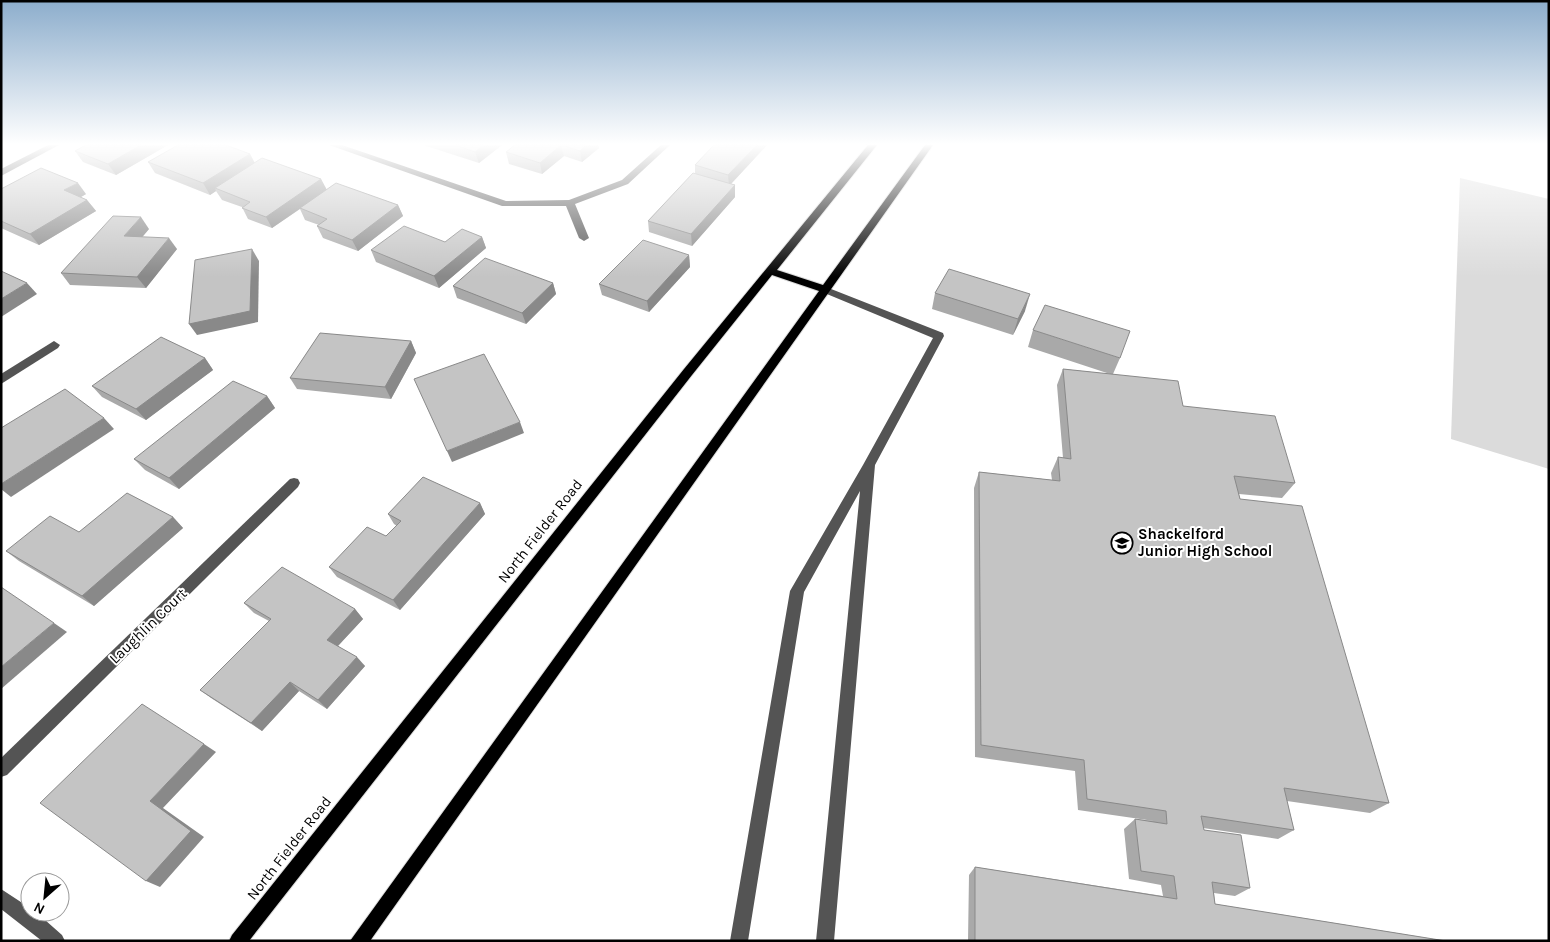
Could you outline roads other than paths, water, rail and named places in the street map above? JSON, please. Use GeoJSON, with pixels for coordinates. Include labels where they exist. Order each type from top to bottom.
{"type":"FeatureCollection","features":[{"type":"Feature","properties":{"kind":"main road","name":"North Fielder Road"},"geometry":{"type":"LineString","coordinates":[[238,941],[837,189]]}},
{"type":"Feature","properties":{"kind":"main road"},"geometry":{"type":"LineString","coordinates":[[359,941],[897,189]]}},
{"type":"Feature","properties":{"kind":"main road"},"geometry":{"type":"LineString","coordinates":[[770,271],[826,290]]}},
{"type":"Feature","properties":{"kind":"street"},"geometry":{"type":"LineString","coordinates":[[462,189],[506,204],[570,204],[608,189]]}},
{"type":"Feature","properties":{"kind":"street"},"geometry":{"type":"LineString","coordinates":[[570,204],[584,238]]}},
{"type":"Feature","properties":{"kind":"street"},"geometry":{"type":"LineString","coordinates":[[739,941],[797,591],[869,465],[939,336],[826,290]]}},
{"type":"Feature","properties":{"kind":"street"},"geometry":{"type":"LineString","coordinates":[[1,380],[54,345]]}},
{"type":"Feature","properties":{"kind":"street"},"geometry":{"type":"LineString","coordinates":[[825,941],[869,465]]}},
{"type":"Feature","properties":{"kind":"street","name":"Laughlin Court"},"geometry":{"type":"LineString","coordinates":[[1,768],[294,483]]}},
{"type":"Feature","properties":{"kind":"street"},"geometry":{"type":"LineString","coordinates":[[1,898],[27,916],[56,941]]}},
{"type":"Feature","properties":{"kind":"place","name":"Shackelford Junior High School"},"geometry":{"type":"Point","coordinates":[1122,543]}}]}
